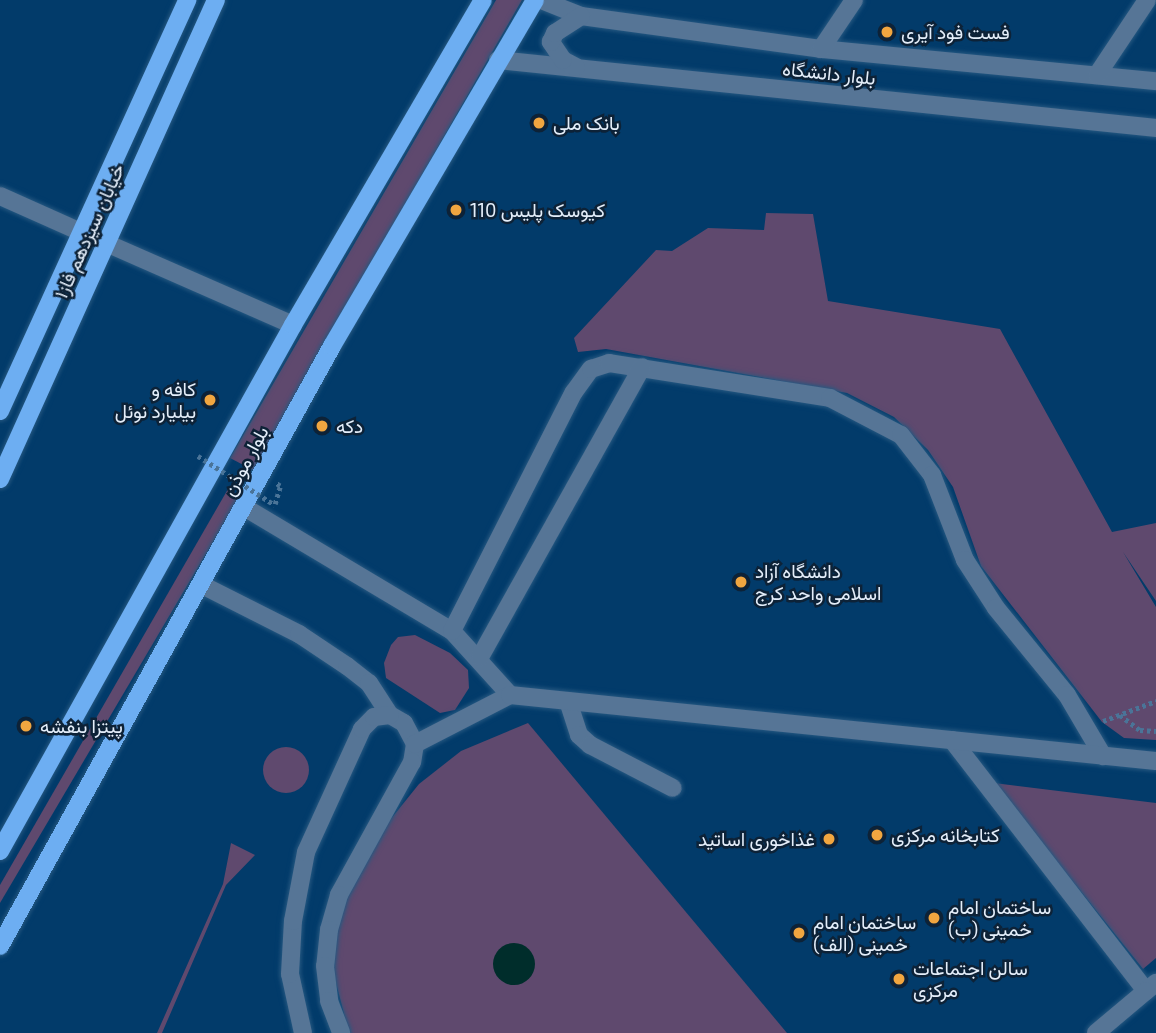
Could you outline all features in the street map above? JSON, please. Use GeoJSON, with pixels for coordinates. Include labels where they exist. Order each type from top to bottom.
{"type":"FeatureCollection","features":[{"type":"Feature","properties":{"kind":"main road","name":"خیابان سیزدهم فاز۱"},"geometry":{"type":"LineString","coordinates":[[0,411],[187,0]]}},
{"type":"Feature","properties":{"kind":"main road","name":"خیابان سیزدهم فاز۱"},"geometry":{"type":"LineString","coordinates":[[0,479],[216,0]]}},
{"type":"Feature","properties":{"kind":"main road","name":"بلوار موذن"},"geometry":{"type":"LineString","coordinates":[[0,851],[293,325],[483,0]]}},
{"type":"Feature","properties":{"kind":"main road","name":"بلوار موذن"},"geometry":{"type":"LineString","coordinates":[[0,946],[244,507],[498,60],[535,0]]}},
{"type":"Feature","properties":{"kind":"street","name":"بلوار دانشگاه"},"geometry":{"type":"LineString","coordinates":[[541,0],[581,16],[821,49],[1156,81]]}},
{"type":"Feature","properties":{"kind":"street"},"geometry":{"type":"LineString","coordinates":[[821,49],[854,0]]}},
{"type":"Feature","properties":{"kind":"street"},"geometry":{"type":"LineString","coordinates":[[1097,75],[1147,0]]}},
{"type":"Feature","properties":{"kind":"street"},"geometry":{"type":"LineString","coordinates":[[577,68],[564,60],[551,42],[555,33],[581,16]]}},
{"type":"Feature","properties":{"kind":"street","name":"بلوار دانشگاه"},"geometry":{"type":"LineString","coordinates":[[498,60],[1156,128]]}},
{"type":"Feature","properties":{"kind":"street"},"geometry":{"type":"LineString","coordinates":[[0,196],[81,232]]}},
{"type":"Feature","properties":{"kind":"street"},"geometry":{"type":"LineString","coordinates":[[106,243],[293,325]]}},
{"type":"Feature","properties":{"kind":"street"},"geometry":{"type":"LineString","coordinates":[[452,631],[574,392],[591,369],[609,363],[642,367],[830,398],[901,435],[932,474],[965,560],[1086,727],[1103,756]]}},
{"type":"Feature","properties":{"kind":"street"},"geometry":{"type":"LineString","coordinates":[[480,657],[642,367]]}},
{"type":"Feature","properties":{"kind":"street"},"geometry":{"type":"LineString","coordinates":[[244,507],[452,631],[480,657],[510,695]]}},
{"type":"Feature","properties":{"kind":"street"},"geometry":{"type":"LineString","coordinates":[[202,585],[299,634],[347,666],[369,683],[390,715],[404,723],[415,744],[412,762],[339,895],[328,930],[325,966],[329,1002],[341,1033]]}},
{"type":"Feature","properties":{"kind":"street"},"geometry":{"type":"LineString","coordinates":[[415,744],[510,695],[1156,761]]}},
{"type":"Feature","properties":{"kind":"street"},"geometry":{"type":"LineString","coordinates":[[568,701],[579,734],[590,745],[673,788]]}},
{"type":"Feature","properties":{"kind":"street"},"geometry":{"type":"LineString","coordinates":[[303,1033],[290,974],[293,921],[306,852],[362,729],[373,717],[390,715]]}},
{"type":"Feature","properties":{"kind":"street"},"geometry":{"type":"LineString","coordinates":[[952,740],[1151,987],[1096,1033]]}},
{"type":"Feature","properties":{"kind":"path"},"geometry":{"type":"LineString","coordinates":[[198,456],[275,505],[280,486]]}},
{"type":"Feature","properties":{"kind":"path"},"geometry":{"type":"LineString","coordinates":[[1086,727],[1156,701]]}},
{"type":"Feature","properties":{"kind":"path"},"geometry":{"type":"LineString","coordinates":[[1119,715],[1140,730],[1156,731]]}},
{"type":"Feature","properties":{"kind":"shaded area"},"geometry":{"type":"Polygon","coordinates":[[[496,0],[522,0],[253,470],[230,458],[496,0]]]}},
{"type":"Feature","properties":{"kind":"shaded area"},"geometry":{"type":"Polygon","coordinates":[[[766,213],[813,214],[828,301],[1000,329],[1112,532],[1156,523],[1156,601],[1123,552],[1156,607],[1156,740],[1124,738],[1102,722],[981,566],[953,487],[928,450],[894,417],[847,393],[606,349],[578,352],[574,338],[656,250],[672,251],[708,228],[764,230],[766,213]]]}},
{"type":"Feature","properties":{"kind":"shaded area"},"geometry":{"type":"Polygon","coordinates":[[[228,489],[240,496],[0,903],[0,885],[228,489]]]}},
{"type":"Feature","properties":{"kind":"shaded area"},"geometry":{"type":"Polygon","coordinates":[[[415,635],[450,653],[468,670],[469,688],[455,710],[440,713],[386,678],[384,663],[391,645],[398,637],[415,635]]]}},
{"type":"Feature","properties":{"kind":"shaded area"},"geometry":{"type":"Polygon","coordinates":[[[528,723],[787,1033],[349,1033],[334,975],[335,936],[341,902],[365,851],[419,784],[461,751],[528,723]]]}},
{"type":"Feature","properties":{"kind":"shaded area"},"geometry":{"type":"Polygon","coordinates":[[[286,747],[302,754],[309,770],[302,786],[286,793],[270,786],[263,770],[270,754],[286,747]]]}},
{"type":"Feature","properties":{"kind":"shaded area"},"geometry":{"type":"Polygon","coordinates":[[[994,783],[1156,803],[1156,958],[1143,969],[994,783]]]}},
{"type":"Feature","properties":{"kind":"shaded area"},"geometry":{"type":"Polygon","coordinates":[[[231,843],[255,855],[226,885],[162,1033],[157,1033],[223,884],[231,843]]]}},
{"type":"Feature","properties":{"kind":"shaded area"},"geometry":{"type":"Polygon","coordinates":[[[514,943],[529,949],[535,964],[529,979],[514,985],[499,979],[493,964],[499,949],[514,943]]]}},
{"type":"Feature","properties":{"kind":"place","name":"فست فود آیری"},"geometry":{"type":"Point","coordinates":[887,32]}},
{"type":"Feature","properties":{"kind":"place","name":"بانک ملی"},"geometry":{"type":"Point","coordinates":[539,123]}},
{"type":"Feature","properties":{"kind":"place","name":"کیوسک پلیس 110"},"geometry":{"type":"Point","coordinates":[456,210]}},
{"type":"Feature","properties":{"kind":"place","name":"کافه و بیلیارد نوئل"},"geometry":{"type":"Point","coordinates":[210,400]}},
{"type":"Feature","properties":{"kind":"place","name":"دکه"},"geometry":{"type":"Point","coordinates":[322,426]}},
{"type":"Feature","properties":{"kind":"place","name":"دانشگاه آزاد اسلامی واحد کرج"},"geometry":{"type":"Point","coordinates":[741,582]}},
{"type":"Feature","properties":{"kind":"place","name":"پیتزا بنفشه"},"geometry":{"type":"Point","coordinates":[26,726]}},
{"type":"Feature","properties":{"kind":"place","name":"کتابخانه مرکزی"},"geometry":{"type":"Point","coordinates":[877,835]}},
{"type":"Feature","properties":{"kind":"place","name":"غذاخوری اساتید"},"geometry":{"type":"Point","coordinates":[829,839]}},
{"type":"Feature","properties":{"kind":"place","name":"ساختمان امام خمینی (ب)"},"geometry":{"type":"Point","coordinates":[934,918]}},
{"type":"Feature","properties":{"kind":"place","name":"ساختمان امام خمینی (الف)"},"geometry":{"type":"Point","coordinates":[799,933]}},
{"type":"Feature","properties":{"kind":"place","name":"سالن اجتماعات مرکزی"},"geometry":{"type":"Point","coordinates":[899,979]}}]}
